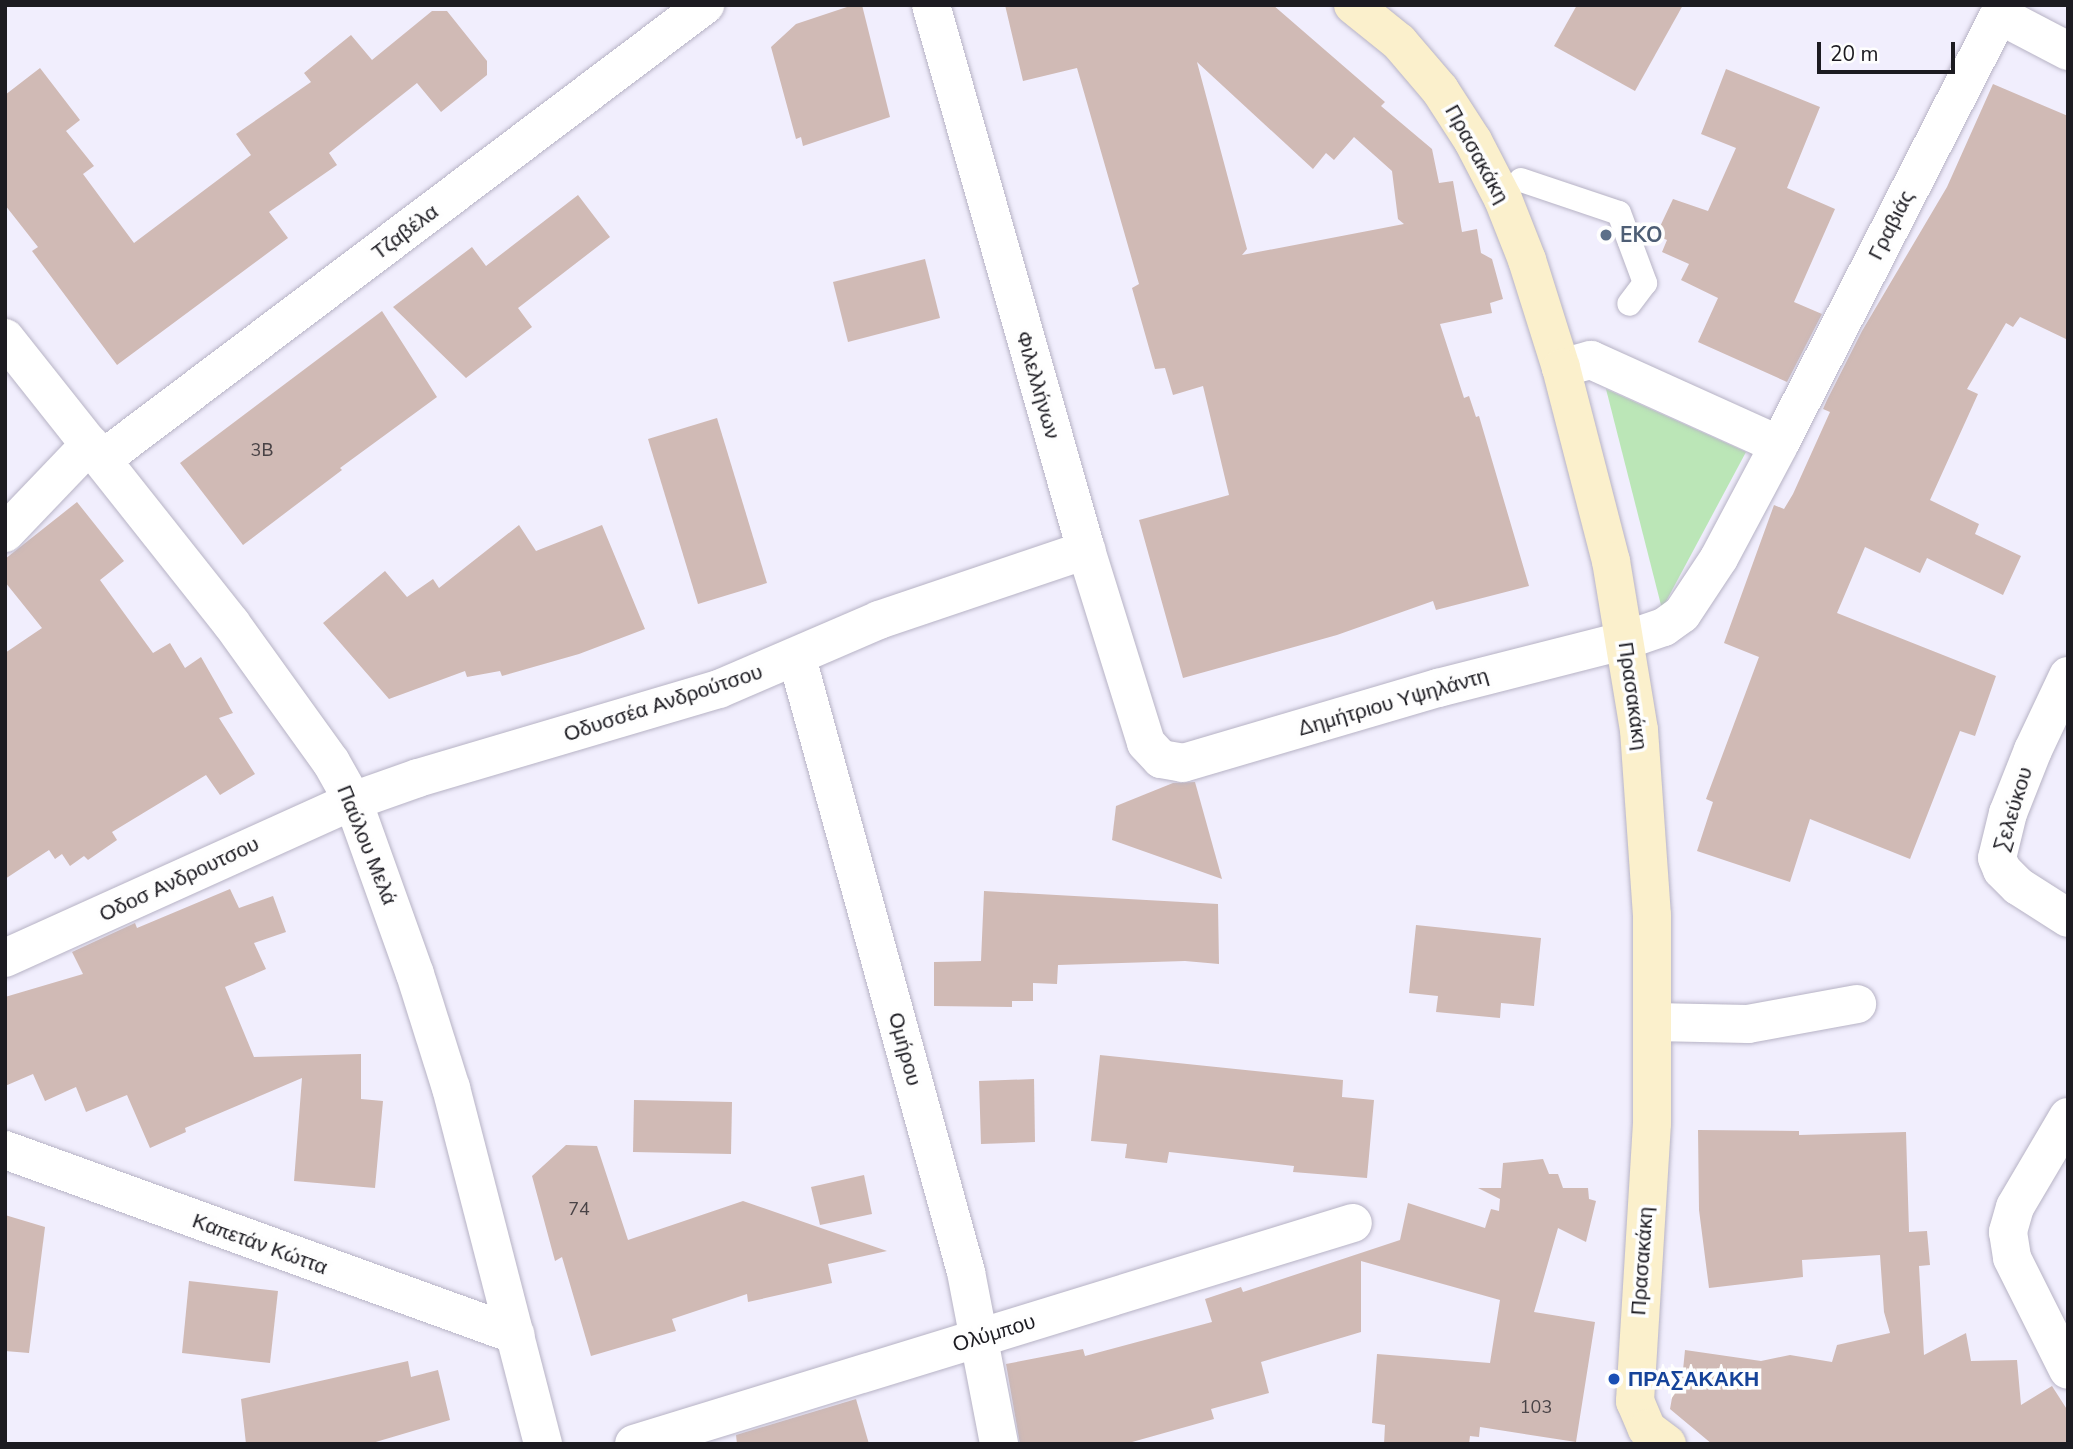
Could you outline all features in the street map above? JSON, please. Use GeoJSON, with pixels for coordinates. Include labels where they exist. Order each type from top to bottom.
{"type":"FeatureCollection","features":[{"type":"Feature","properties":{"kind":"street","name":"Τζαβέλα"},"geometry":{"type":"LineString","coordinates":[[5,533],[97,451],[705,5]]}},
{"type":"Feature","properties":{"kind":"street","name":"Φιλελλήνων"},"geometry":{"type":"LineString","coordinates":[[930,5],[1086,550],[1146,743],[1161,759]]}},
{"type":"Feature","properties":{"kind":"street","name":"Πρασακάκη"},"geometry":{"type":"LineString","coordinates":[[1353,5],[1399,42],[1420,65],[1473,141],[1517,232],[1560,368],[1599,508],[1626,640],[1647,810],[1654,1022],[1652,1123],[1635,1401],[1639,1418],[1652,1440]]}},
{"type":"Feature","properties":{"kind":"street"},"geometry":{"type":"LineString","coordinates":[[2002,10],[2068,51]]}},
{"type":"Feature","properties":{"kind":"street","name":"Γραβιάς"},"geometry":{"type":"LineString","coordinates":[[1626,640],[1664,627],[1682,614],[1719,558],[2002,10]]}},
{"type":"Feature","properties":{"kind":"street","name":"Παύλου Μελά"},"geometry":{"type":"LineString","coordinates":[[5,338],[231,623],[331,762],[353,801],[411,962],[451,1088],[543,1444]]}},
{"type":"Feature","properties":{"kind":"street"},"geometry":{"type":"LineString","coordinates":[[1560,368],[1591,360],[1779,445]]}},
{"type":"Feature","properties":{"kind":"street","name":"Οδυσσέα Ανδρούτσου"},"geometry":{"type":"LineString","coordinates":[[353,801],[418,778],[719,689],[900,612],[1086,550]]}},
{"type":"Feature","properties":{"kind":"street","name":"Δημήτριου Υψηλάντη"},"geometry":{"type":"LineString","coordinates":[[1161,759],[1183,763],[1438,688],[1626,640]]}},
{"type":"Feature","properties":{"kind":"street","name":"Ομήρου"},"geometry":{"type":"LineString","coordinates":[[797,658],[956,1234],[999,1444]]}},
{"type":"Feature","properties":{"kind":"street","name":"Σελεύκου"},"geometry":{"type":"LineString","coordinates":[[2068,676],[2032,750],[2008,813],[1997,858],[2002,870],[2018,886],[2068,918]]}},
{"type":"Feature","properties":{"kind":"street","name":"Οδοσ Ανδρουτσου"},"geometry":{"type":"LineString","coordinates":[[5,958],[353,801]]}},
{"type":"Feature","properties":{"kind":"street"},"geometry":{"type":"LineString","coordinates":[[1654,1022],[1748,1024],[1857,1004]]}},
{"type":"Feature","properties":{"kind":"street"},"geometry":{"type":"LineString","coordinates":[[2068,1117],[2015,1207],[2008,1233],[2014,1264],[2068,1370]]}},
{"type":"Feature","properties":{"kind":"street","name":"Καπετάν Κώττα"},"geometry":{"type":"LineString","coordinates":[[5,1150],[516,1335]]}},
{"type":"Feature","properties":{"kind":"street","name":"Ολύμπου"},"geometry":{"type":"LineString","coordinates":[[635,1444],[1353,1223]]}},
{"type":"Feature","properties":{"kind":"lane"},"geometry":{"type":"LineString","coordinates":[[1521,180],[1619,213],[1645,283],[1629,304]]}},
{"type":"Feature","properties":{"kind":"green space"},"geometry":{"type":"Polygon","coordinates":[[[1606,389],[1746,452],[1662,609],[1606,389]]]}},
{"type":"Feature","properties":{"kind":"building"},"geometry":{"type":"Polygon","coordinates":[[[853,5],[862,5],[890,117],[803,146],[801,137],[796,139],[771,47],[796,24],[853,5]]]}},
{"type":"Feature","properties":{"kind":"building"},"geometry":{"type":"Polygon","coordinates":[[[1005,5],[1273,5],[1385,102],[1381,106],[1432,149],[1439,183],[1453,181],[1462,232],[1477,229],[1481,253],[1492,259],[1503,299],[1490,303],[1492,313],[1440,324],[1464,398],[1469,396],[1476,417],[1479,416],[1529,586],[1436,610],[1433,601],[1337,635],[1183,678],[1139,520],[1229,495],[1203,386],[1173,395],[1165,368],[1155,369],[1132,288],[1139,284],[1077,68],[1023,81],[1005,5]],[[1197,62],[1247,249],[1242,255],[1404,224],[1398,219],[1392,171],[1354,137],[1334,160],[1326,153],[1313,169],[1197,62]]]}},
{"type":"Feature","properties":{"kind":"building"},"geometry":{"type":"Polygon","coordinates":[[[1577,5],[1683,5],[1635,91],[1554,46],[1577,5]]]}},
{"type":"Feature","properties":{"kind":"building"},"geometry":{"type":"Polygon","coordinates":[[[432,11],[447,11],[487,61],[487,75],[441,112],[417,83],[329,153],[337,165],[269,212],[288,238],[117,365],[32,251],[38,247],[5,205],[5,95],[40,68],[80,120],[66,131],[94,166],[83,174],[134,243],[251,155],[236,134],[311,82],[304,73],[351,35],[372,60],[432,11]]]}},
{"type":"Feature","properties":{"kind":"building"},"geometry":{"type":"Polygon","coordinates":[[[1726,69],[1820,107],[1787,188],[1835,209],[1794,302],[1822,314],[1787,382],[1698,342],[1718,298],[1681,280],[1689,264],[1662,252],[1667,240],[1656,235],[1673,199],[1708,211],[1736,148],[1701,134],[1726,69]]]}},
{"type":"Feature","properties":{"kind":"building"},"geometry":{"type":"Polygon","coordinates":[[[1993,84],[2068,116],[2068,340],[2020,317],[2013,327],[2006,323],[1967,389],[1978,394],[1930,500],[1979,524],[1975,534],[2021,556],[2003,595],[1927,558],[1920,573],[1865,547],[1837,613],[1996,676],[1975,736],[1960,731],[1910,859],[1810,819],[1790,882],[1697,851],[1713,802],[1706,799],[1759,657],[1724,643],[1774,505],[1784,509],[1793,494],[1830,412],[1823,409],[1827,400],[1862,331],[1947,187],[1993,84]]]}},
{"type":"Feature","properties":{"kind":"building"},"geometry":{"type":"Polygon","coordinates":[[[578,195],[610,237],[518,308],[532,327],[466,378],[393,307],[472,247],[486,266],[578,195]]]}},
{"type":"Feature","properties":{"kind":"building"},"geometry":{"type":"Polygon","coordinates":[[[925,259],[940,318],[848,342],[833,282],[925,259]]]}},
{"type":"Feature","properties":{"kind":"building"},"geometry":{"type":"Polygon","coordinates":[[[382,311],[437,397],[340,468],[342,470],[243,545],[180,463],[382,311]]]}},
{"type":"Feature","properties":{"kind":"building"},"geometry":{"type":"Polygon","coordinates":[[[717,418],[767,583],[698,604],[648,439],[717,418]]]}},
{"type":"Feature","properties":{"kind":"building"},"geometry":{"type":"Polygon","coordinates":[[[77,502],[124,561],[100,580],[153,653],[170,643],[185,668],[201,657],[233,713],[219,718],[255,774],[220,795],[206,775],[112,832],[117,840],[88,860],[84,856],[70,866],[62,854],[55,859],[49,850],[5,879],[5,653],[42,628],[5,582],[5,559],[77,502]]]}},
{"type":"Feature","properties":{"kind":"building"},"geometry":{"type":"Polygon","coordinates":[[[519,525],[536,551],[602,525],[645,629],[579,654],[502,676],[500,671],[467,677],[465,671],[389,699],[323,623],[385,571],[407,597],[433,579],[439,588],[519,525]]]}},
{"type":"Feature","properties":{"kind":"building"},"geometry":{"type":"Polygon","coordinates":[[[1195,782],[1222,879],[1112,840],[1116,806],[1173,783],[1195,782]]]}},
{"type":"Feature","properties":{"kind":"building"},"geometry":{"type":"Polygon","coordinates":[[[230,889],[239,908],[273,896],[286,932],[254,943],[266,969],[225,987],[254,1057],[361,1054],[361,1099],[383,1101],[375,1188],[294,1181],[302,1078],[185,1128],[186,1132],[150,1148],[127,1095],[86,1112],[76,1087],[45,1101],[33,1074],[5,1086],[5,997],[83,974],[72,952],[135,923],[137,928],[230,889]]]}},
{"type":"Feature","properties":{"kind":"building"},"geometry":{"type":"Polygon","coordinates":[[[984,891],[1218,904],[1219,964],[1185,961],[1058,965],[1057,984],[1033,983],[1033,1001],[1012,1001],[1012,1007],[934,1006],[934,962],[981,961],[984,891]]]}},
{"type":"Feature","properties":{"kind":"building"},"geometry":{"type":"Polygon","coordinates":[[[1416,925],[1541,938],[1534,1006],[1501,1003],[1500,1018],[1436,1012],[1438,996],[1409,993],[1416,925]]]}},
{"type":"Feature","properties":{"kind":"building"},"geometry":{"type":"Polygon","coordinates":[[[1100,1055],[1343,1080],[1342,1097],[1374,1100],[1367,1178],[1293,1172],[1294,1166],[1169,1152],[1167,1163],[1125,1158],[1127,1144],[1091,1141],[1100,1055]]]}},
{"type":"Feature","properties":{"kind":"building"},"geometry":{"type":"Polygon","coordinates":[[[1034,1079],[1035,1142],[981,1144],[979,1081],[1034,1079]]]}},
{"type":"Feature","properties":{"kind":"building"},"geometry":{"type":"Polygon","coordinates":[[[634,1100],[732,1102],[731,1154],[633,1152],[634,1100]]]}},
{"type":"Feature","properties":{"kind":"building"},"geometry":{"type":"Polygon","coordinates":[[[1698,1130],[1799,1131],[1799,1135],[1906,1132],[1909,1232],[1927,1231],[1930,1265],[1919,1266],[1924,1355],[1966,1333],[1971,1361],[2017,1360],[2021,1405],[2052,1386],[2068,1411],[2068,1444],[1712,1444],[1670,1409],[1677,1370],[1683,1370],[1685,1350],[1761,1361],[1790,1355],[1832,1362],[1837,1345],[1890,1333],[1884,1312],[1880,1255],[1802,1260],[1803,1277],[1709,1288],[1699,1210],[1698,1130]]]}},
{"type":"Feature","properties":{"kind":"building"},"geometry":{"type":"Polygon","coordinates":[[[566,1145],[597,1146],[628,1240],[743,1201],[887,1251],[828,1264],[832,1283],[748,1302],[747,1294],[672,1319],[676,1331],[591,1356],[562,1257],[555,1261],[532,1176],[566,1145]]]}},
{"type":"Feature","properties":{"kind":"building"},"geometry":{"type":"Polygon","coordinates":[[[1543,1159],[1549,1174],[1558,1174],[1563,1188],[1588,1188],[1589,1199],[1596,1201],[1586,1242],[1558,1228],[1534,1312],[1595,1322],[1576,1442],[1480,1427],[1479,1437],[1470,1436],[1469,1444],[1384,1444],[1385,1425],[1372,1423],[1377,1354],[1490,1363],[1500,1300],[1361,1261],[1361,1332],[1261,1362],[1269,1393],[1211,1409],[1214,1419],[1125,1444],[1020,1444],[1006,1364],[1083,1349],[1085,1356],[1212,1322],[1205,1299],[1241,1287],[1243,1292],[1400,1240],[1408,1203],[1485,1228],[1491,1209],[1499,1211],[1500,1199],[1478,1188],[1501,1188],[1503,1163],[1543,1159]]]}},
{"type":"Feature","properties":{"kind":"building"},"geometry":{"type":"Polygon","coordinates":[[[864,1175],[872,1214],[820,1225],[811,1187],[864,1175]]]}},
{"type":"Feature","properties":{"kind":"building"},"geometry":{"type":"Polygon","coordinates":[[[5,1215],[45,1227],[29,1353],[5,1351],[5,1215]]]}},
{"type":"Feature","properties":{"kind":"building"},"geometry":{"type":"Polygon","coordinates":[[[189,1281],[278,1291],[270,1363],[182,1353],[189,1281]]]}},
{"type":"Feature","properties":{"kind":"building"},"geometry":{"type":"Polygon","coordinates":[[[408,1361],[411,1377],[438,1370],[450,1420],[369,1444],[246,1444],[241,1399],[408,1361]]]}},
{"type":"Feature","properties":{"kind":"building"},"geometry":{"type":"Polygon","coordinates":[[[856,1399],[869,1444],[737,1444],[736,1435],[856,1399]]]}},
{"type":"Feature","properties":{"kind":"place","name":"EKO"},"geometry":{"type":"Point","coordinates":[1606,235]}},
{"type":"Feature","properties":{"kind":"place","name":"ΠΡΑΣΑΚΑΚΗ"},"geometry":{"type":"Point","coordinates":[1614,1379]}}]}
